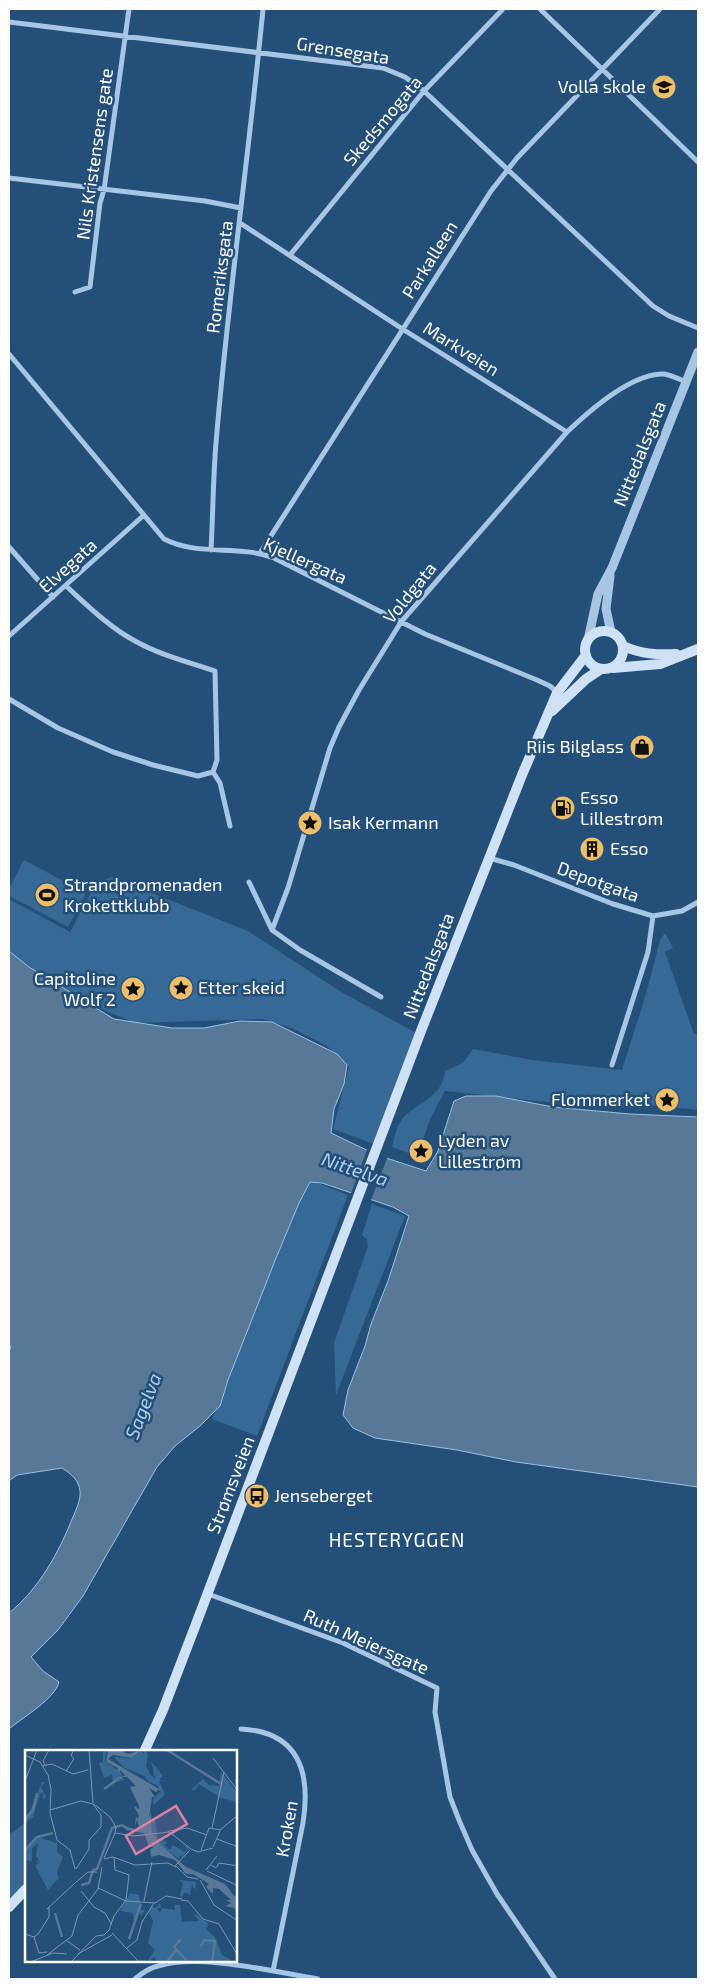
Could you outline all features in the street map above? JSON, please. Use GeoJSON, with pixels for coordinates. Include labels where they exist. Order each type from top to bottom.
{"type":"FeatureCollection","features":[{"type":"Feature","properties":{"kind":"main road"},"geometry":{"type":"LineString","coordinates":[[612,668],[620,662],[623,646],[619,638],[611,632],[598,632],[588,640],[586,655],[591,664],[601,669],[660,664],[698,648]]}},
{"type":"Feature","properties":{"kind":"main road"},"geometry":{"type":"LineString","coordinates":[[623,646],[639,652],[659,655],[685,653]]}},
{"type":"Feature","properties":{"kind":"main road","name":"Nittedalsgata"},"geometry":{"type":"LineString","coordinates":[[346,1228],[489,857],[546,717],[586,655]]}},
{"type":"Feature","properties":{"kind":"main road","name":"Nittedalsgata"},"geometry":{"type":"LineString","coordinates":[[561,696],[601,669]]}},
{"type":"Feature","properties":{"kind":"main road","name":"Strømsveien"},"geometry":{"type":"LineString","coordinates":[[145,1750],[163,1710],[208,1594],[346,1228]]}},
{"type":"Feature","properties":{"kind":"main road"},"geometry":{"type":"LineString","coordinates":[[9,1907],[25,1891]]}},
{"type":"Feature","properties":{"kind":"street","name":"Nils Kristensens gate"},"geometry":{"type":"LineString","coordinates":[[76,292],[90,287],[100,203],[104,190],[129,9]]}},
{"type":"Feature","properties":{"kind":"street","name":"Romeriksgata"},"geometry":{"type":"LineString","coordinates":[[211,550],[216,445],[226,339],[263,9]]}},
{"type":"Feature","properties":{"kind":"street","name":"Skedsmogata"},"geometry":{"type":"LineString","coordinates":[[290,256],[424,91],[504,9]]}},
{"type":"Feature","properties":{"kind":"street"},"geometry":{"type":"LineString","coordinates":[[540,9],[698,162]]}},
{"type":"Feature","properties":{"kind":"street","name":"Parkalleen"},"geometry":{"type":"LineString","coordinates":[[260,553],[404,330],[465,229],[508,169],[660,9]]}},
{"type":"Feature","properties":{"kind":"street","name":"Grensegata"},"geometry":{"type":"LineString","coordinates":[[9,22],[383,68],[405,76],[424,91],[653,306],[669,316],[697,327]]}},
{"type":"Feature","properties":{"kind":"street"},"geometry":{"type":"LineString","coordinates":[[9,178],[205,201],[241,208]]}},
{"type":"Feature","properties":{"kind":"street","name":"Markveien"},"geometry":{"type":"LineString","coordinates":[[240,223],[404,330],[567,432]]}},
{"type":"Feature","properties":{"kind":"street","name":"Nittedalsgata"},"geometry":{"type":"LineString","coordinates":[[588,640],[598,594],[612,568],[698,352]]}},
{"type":"Feature","properties":{"kind":"street","name":"Kjellergata"},"geometry":{"type":"LineString","coordinates":[[9,354],[164,539],[178,546],[192,549],[260,553],[284,563],[401,622],[550,686],[561,696]]}},
{"type":"Feature","properties":{"kind":"street","name":"Voldgata"},"geometry":{"type":"LineString","coordinates":[[272,930],[288,888],[330,748],[359,690],[401,622],[567,432],[590,410],[653,375],[666,374],[686,382]]}},
{"type":"Feature","properties":{"kind":"street","name":"Elvegata"},"geometry":{"type":"LineString","coordinates":[[9,636],[144,515]]}},
{"type":"Feature","properties":{"kind":"street"},"geometry":{"type":"LineString","coordinates":[[9,547],[53,598]]}},
{"type":"Feature","properties":{"kind":"street","name":"Nittedalsgata"},"geometry":{"type":"LineString","coordinates":[[611,632],[606,609],[612,568]]}},
{"type":"Feature","properties":{"kind":"street"},"geometry":{"type":"LineString","coordinates":[[66,586],[105,621],[136,642],[172,657],[215,671],[217,760],[213,772]]}},
{"type":"Feature","properties":{"kind":"street"},"geometry":{"type":"LineString","coordinates":[[9,699],[58,728],[113,752],[198,776],[213,772]]}},
{"type":"Feature","properties":{"kind":"street"},"geometry":{"type":"LineString","coordinates":[[213,772],[220,783],[230,826]]}},
{"type":"Feature","properties":{"kind":"street","name":"Depotgata"},"geometry":{"type":"LineString","coordinates":[[489,857],[613,904],[653,916],[682,911],[698,902]]}},
{"type":"Feature","properties":{"kind":"street"},"geometry":{"type":"LineString","coordinates":[[250,882],[272,930],[300,950],[381,996]]}},
{"type":"Feature","properties":{"kind":"street"},"geometry":{"type":"LineString","coordinates":[[612,1065],[648,952],[653,916]]}},
{"type":"Feature","properties":{"kind":"street","name":"Ruth Meiersgate"},"geometry":{"type":"LineString","coordinates":[[208,1594],[342,1643],[437,1688],[435,1712],[450,1797],[462,1828],[497,1894],[555,1979]]}},
{"type":"Feature","properties":{"kind":"street","name":"Kroken"},"geometry":{"type":"LineString","coordinates":[[241,1729],[265,1733],[290,1748],[300,1764],[306,1786],[303,1823],[273,1971]]}},
{"type":"Feature","properties":{"kind":"street"},"geometry":{"type":"LineString","coordinates":[[135,1979],[145,1971],[158,1965],[178,1963]]}},
{"type":"Feature","properties":{"kind":"street"},"geometry":{"type":"LineString","coordinates":[[207,1963],[226,1964],[318,1979]]}},
{"type":"Feature","properties":{"kind":"shaded area","name":"Strandpromenaden Krokettklubb"},"geometry":{"type":"Polygon","coordinates":[[[24,860],[86,893],[68,927],[9,896],[9,888],[24,860]]]}},
{"type":"Feature","properties":{"kind":"shaded area"},"geometry":{"type":"Polygon","coordinates":[[[111,877],[248,931],[343,993],[418,1034],[374,1144],[333,1129],[349,1067],[327,1046],[292,1028],[262,1019],[135,1023],[52,988],[9,961],[9,899],[70,932],[95,885],[111,877]]]}},
{"type":"Feature","properties":{"kind":"shaded area"},"geometry":{"type":"Polygon","coordinates":[[[665,933],[673,948],[665,952],[694,1034],[698,1033],[698,1110],[640,1104],[629,1108],[556,1103],[445,1091],[431,1117],[417,1156],[392,1147],[397,1128],[403,1118],[435,1093],[440,1087],[445,1071],[463,1063],[473,1049],[532,1060],[622,1070],[646,994],[660,940],[665,933]]]}},
{"type":"Feature","properties":{"kind":"shaded area"},"geometry":{"type":"Polygon","coordinates":[[[305,1178],[348,1195],[257,1436],[212,1419],[305,1178]]]}},
{"type":"Feature","properties":{"kind":"shaded area"},"geometry":{"type":"Polygon","coordinates":[[[372,1204],[405,1216],[336,1395],[334,1343],[368,1246],[367,1239],[362,1235],[372,1204]]]}},
{"type":"Feature","properties":{"kind":"shaded area"},"geometry":{"type":"Polygon","coordinates":[[[25,1823],[25,1896],[9,1911],[9,1835],[25,1823]]]}},
{"type":"Feature","properties":{"kind":"water"},"geometry":{"type":"Polygon","coordinates":[[[9,951],[29,967],[114,1019],[172,1028],[204,1028],[240,1021],[272,1022],[337,1054],[347,1065],[344,1084],[334,1109],[331,1133],[377,1155],[426,1171],[438,1151],[454,1101],[466,1096],[496,1096],[553,1107],[630,1114],[698,1117],[698,1487],[516,1462],[457,1450],[375,1438],[353,1428],[343,1415],[348,1390],[388,1281],[409,1216],[393,1207],[322,1183],[310,1182],[276,1258],[228,1380],[220,1406],[200,1426],[175,1446],[157,1467],[83,1596],[58,1630],[31,1657],[43,1671],[59,1682],[45,1701],[9,1729],[9,1613],[30,1593],[55,1556],[77,1508],[80,1494],[76,1480],[62,1468],[17,1475],[9,1481],[9,1352],[11,1347],[9,1344],[9,951]]]}},
{"type":"Feature","properties":{"kind":"pier"},"geometry":{"type":"Polygon","coordinates":[[[368,1147],[388,1156],[370,1203],[350,1196],[368,1147]]]}},
{"type":"Feature","properties":{"kind":"place","name":"Volla skole"},"geometry":{"type":"Point","coordinates":[664,87]}},
{"type":"Feature","properties":{"kind":"place","name":"Riis Bilglass"},"geometry":{"type":"Point","coordinates":[642,747]}},
{"type":"Feature","properties":{"kind":"place","name":"Esso Lillestrøm"},"geometry":{"type":"Point","coordinates":[563,808]}},
{"type":"Feature","properties":{"kind":"place","name":"Isak Kermann"},"geometry":{"type":"Point","coordinates":[310,823]}},
{"type":"Feature","properties":{"kind":"place","name":"Esso"},"geometry":{"type":"Point","coordinates":[592,849]}},
{"type":"Feature","properties":{"kind":"place","name":"Strandpromenaden Krokettklubb"},"geometry":{"type":"Point","coordinates":[47,895]}},
{"type":"Feature","properties":{"kind":"place","name":"Etter skeid"},"geometry":{"type":"Point","coordinates":[181,988]}},
{"type":"Feature","properties":{"kind":"place","name":"Capitoline Wolf 2"},"geometry":{"type":"Point","coordinates":[133,989]}},
{"type":"Feature","properties":{"kind":"place","name":"Flommerket"},"geometry":{"type":"Point","coordinates":[667,1100]}},
{"type":"Feature","properties":{"kind":"place","name":"Lyden av Lillestrøm"},"geometry":{"type":"Point","coordinates":[421,1151]}},
{"type":"Feature","properties":{"kind":"place","name":"Jenseberget"},"geometry":{"type":"Point","coordinates":[257,1496]}},
{"type":"Feature","properties":{"kind":"district","name":"HESTERYGGEN"},"geometry":{"type":"Point","coordinates":[397,1540]}},
{"type":"Feature","properties":{"kind":"water label","name":"Nittelva"},"geometry":{"type":"Point","coordinates":[355,1169]}},
{"type":"Feature","properties":{"kind":"water label","name":"Sagelva"},"geometry":{"type":"Point","coordinates":[143,1406]}}]}
